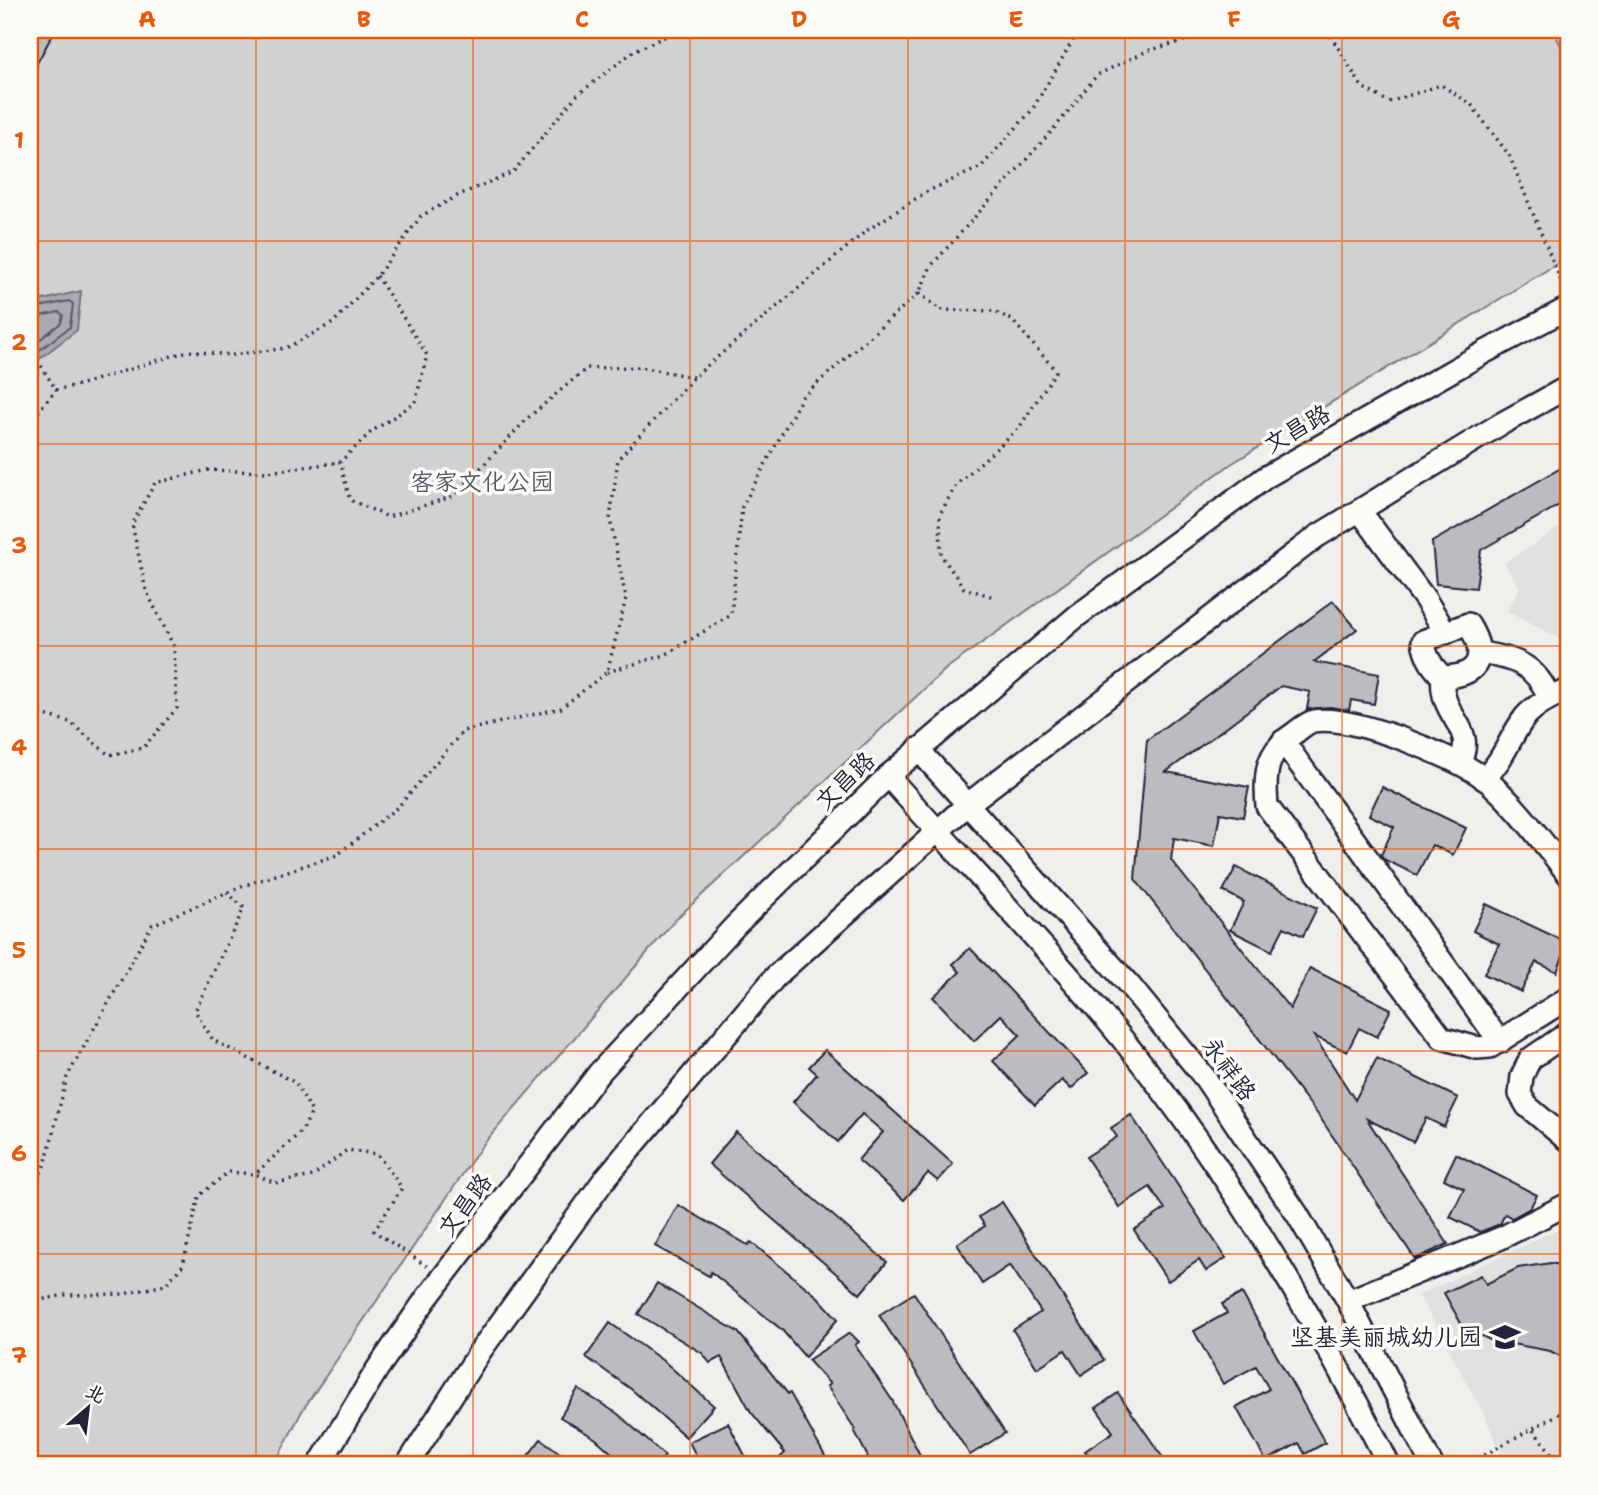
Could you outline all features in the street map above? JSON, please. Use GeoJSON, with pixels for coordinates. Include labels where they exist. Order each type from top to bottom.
{"type":"FeatureCollection","features":[{"type":"Feature","properties":{"kind":"street","name":"文昌路"},"geometry":{"type":"LineString","coordinates":[[319,1465],[378,1368],[443,1277],[599,1073],[735,926],[888,776],[1077,616],[1266,477],[1485,352],[1568,309]]}},
{"type":"Feature","properties":{"kind":"street"},"geometry":{"type":"LineString","coordinates":[[407,1465],[481,1350],[604,1180],[776,976],[936,830],[1316,537],[1499,425],[1568,387]]}},
{"type":"Feature","properties":{"kind":"street"},"geometry":{"type":"LineString","coordinates":[[1360,511],[1425,599],[1446,634]]}},
{"type":"Feature","properties":{"kind":"street"},"geometry":{"type":"LineString","coordinates":[[1468,624],[1480,653],[1478,662],[1468,673],[1457,677],[1443,677],[1426,656],[1423,640],[1468,624]]}},
{"type":"Feature","properties":{"kind":"street"},"geometry":{"type":"LineString","coordinates":[[1480,653],[1503,656],[1519,662],[1559,694],[1526,716],[1504,755],[1485,779]]}},
{"type":"Feature","properties":{"kind":"street"},"geometry":{"type":"LineString","coordinates":[[1443,677],[1441,690],[1446,705],[1465,736],[1466,751],[1459,763]]}},
{"type":"Feature","properties":{"kind":"street"},"geometry":{"type":"LineString","coordinates":[[1568,874],[1520,815],[1485,779],[1459,763],[1383,732],[1335,721],[1312,721],[1283,741],[1268,765],[1265,780],[1267,806],[1274,817],[1442,1038],[1477,1048],[1490,1047],[1568,999]]}},
{"type":"Feature","properties":{"kind":"street"},"geometry":{"type":"LineString","coordinates":[[1283,741],[1500,1042]]}},
{"type":"Feature","properties":{"kind":"street","name":"永祥路"},"geometry":{"type":"LineString","coordinates":[[918,749],[1130,986],[1205,1078],[1291,1204],[1348,1301],[1432,1465]]}},
{"type":"Feature","properties":{"kind":"street"},"geometry":{"type":"LineString","coordinates":[[888,776],[1100,1012],[1194,1136],[1264,1239],[1308,1310],[1389,1465]]}},
{"type":"Feature","properties":{"kind":"street"},"geometry":{"type":"LineString","coordinates":[[1568,1033],[1530,1059],[1522,1076],[1520,1094],[1527,1106],[1568,1139]]}},
{"type":"Feature","properties":{"kind":"street"},"geometry":{"type":"LineString","coordinates":[[1348,1301],[1501,1238],[1568,1204]]}},
{"type":"Feature","properties":{"kind":"path"},"geometry":{"type":"LineString","coordinates":[[30,446],[39,410],[56,390],[188,351],[233,355],[286,348],[333,323],[377,276],[421,216],[459,195],[513,172],[576,96],[634,51],[679,30]]}},
{"type":"Feature","properties":{"kind":"path"},"geometry":{"type":"LineString","coordinates":[[607,672],[626,599],[610,519],[618,459],[694,377],[866,231],[926,192],[981,167],[1032,110],[1079,30]]}},
{"type":"Feature","properties":{"kind":"path"},"geometry":{"type":"LineString","coordinates":[[30,1199],[46,1161],[67,1077],[152,926],[228,892],[337,855],[399,806],[463,731],[561,708],[607,672],[665,655],[731,615],[741,507],[802,397],[919,293],[931,266],[1058,124],[1097,75],[1147,51],[1223,30]]}},
{"type":"Feature","properties":{"kind":"path"},"geometry":{"type":"LineString","coordinates":[[1327,30],[1362,87],[1390,102],[1441,85],[1470,103],[1509,155],[1568,299]]}},
{"type":"Feature","properties":{"kind":"path"},"geometry":{"type":"LineString","coordinates":[[30,698],[34,712],[70,722],[109,755],[144,748],[177,708],[174,647],[146,590],[132,524],[155,483],[208,470],[268,472],[340,462],[371,432],[415,403],[427,355],[377,276]]}},
{"type":"Feature","properties":{"kind":"path"},"geometry":{"type":"LineString","coordinates":[[919,293],[941,310],[994,310],[1012,320],[1056,371],[1018,428],[956,485],[940,514],[941,555],[964,588],[994,597]]}},
{"type":"Feature","properties":{"kind":"path"},"geometry":{"type":"LineString","coordinates":[[30,348],[56,390]]}},
{"type":"Feature","properties":{"kind":"path"},"geometry":{"type":"LineString","coordinates":[[340,462],[350,500],[388,517],[454,496],[529,417],[587,368],[640,367],[694,377]]}},
{"type":"Feature","properties":{"kind":"path"},"geometry":{"type":"LineString","coordinates":[[228,892],[244,908],[195,1011],[213,1040],[296,1083],[312,1112],[302,1131],[255,1174]]}},
{"type":"Feature","properties":{"kind":"path"},"geometry":{"type":"LineString","coordinates":[[30,1302],[65,1295],[124,1294],[165,1285],[183,1265],[199,1196],[228,1172],[255,1174],[275,1184],[313,1175],[347,1150],[377,1154],[402,1188],[374,1231],[443,1277]]}},
{"type":"Feature","properties":{"kind":"path"},"geometry":{"type":"LineString","coordinates":[[1466,1465],[1568,1409]]}},
{"type":"Feature","properties":{"kind":"path"},"geometry":{"type":"LineString","coordinates":[[1533,1430],[1561,1465]]}},
{"type":"Feature","properties":{"kind":"shaded area"},"geometry":{"type":"Polygon","coordinates":[[[1553,30],[1568,30],[1568,59],[1553,30]]]}},
{"type":"Feature","properties":{"kind":"shaded area"},"geometry":{"type":"Polygon","coordinates":[[[1568,522],[1568,643],[1507,611],[1520,587],[1504,563],[1568,522]]]}},
{"type":"Feature","properties":{"kind":"shaded area","name":"坚基美丽城幼儿园"},"geometry":{"type":"Polygon","coordinates":[[[1567,1225],[1568,1465],[1506,1465],[1485,1416],[1419,1295],[1567,1225]]]}},
{"type":"Feature","properties":{"kind":"green space","name":"客家文化公园"},"geometry":{"type":"Polygon","coordinates":[[[30,30],[1553,30],[1568,59],[1568,257],[1231,464],[947,668],[676,919],[481,1147],[302,1411],[274,1465],[30,1465],[30,30]]]}},
{"type":"Feature","properties":{"kind":"water"},"geometry":{"type":"Polygon","coordinates":[[[81,291],[77,330],[30,366],[30,303],[81,291]]]}},
{"type":"Feature","properties":{"kind":"building"},"geometry":{"type":"Polygon","coordinates":[[[30,30],[55,30],[30,76],[30,30]]]}},
{"type":"Feature","properties":{"kind":"building"},"geometry":{"type":"Polygon","coordinates":[[[1568,464],[1568,500],[1481,550],[1476,588],[1436,584],[1432,542],[1568,464]]]}},
{"type":"Feature","properties":{"kind":"building"},"geometry":{"type":"Polygon","coordinates":[[[1333,601],[1357,629],[1314,662],[1379,674],[1374,704],[1351,700],[1349,710],[1330,707],[1307,709],[1310,692],[1281,686],[1166,772],[1249,787],[1243,817],[1220,813],[1214,846],[1174,838],[1171,860],[1290,1009],[1310,968],[1391,1009],[1377,1037],[1359,1028],[1347,1052],[1314,1036],[1355,1100],[1377,1058],[1458,1098],[1444,1127],[1426,1118],[1413,1142],[1367,1119],[1448,1244],[1415,1259],[1319,1116],[1135,879],[1147,740],[1333,601]]]}},
{"type":"Feature","properties":{"kind":"building"},"geometry":{"type":"Polygon","coordinates":[[[1382,787],[1466,828],[1453,855],[1432,845],[1417,875],[1385,860],[1381,855],[1394,827],[1369,815],[1382,787]]]}},
{"type":"Feature","properties":{"kind":"building"},"geometry":{"type":"Polygon","coordinates":[[[1236,867],[1317,908],[1303,936],[1284,927],[1272,951],[1230,930],[1244,902],[1223,891],[1236,867]]]}},
{"type":"Feature","properties":{"kind":"building"},"geometry":{"type":"Polygon","coordinates":[[[1486,904],[1568,943],[1557,972],[1536,962],[1521,992],[1484,974],[1499,944],[1473,931],[1486,904]]]}},
{"type":"Feature","properties":{"kind":"building"},"geometry":{"type":"Polygon","coordinates":[[[970,948],[1088,1073],[1071,1089],[1062,1080],[1035,1105],[993,1061],[1020,1035],[1001,1015],[974,1041],[933,997],[960,972],[953,964],[970,948]]]}},
{"type":"Feature","properties":{"kind":"building"},"geometry":{"type":"Polygon","coordinates":[[[825,1050],[953,1164],[938,1181],[928,1173],[904,1200],[858,1160],[883,1132],[862,1114],[838,1142],[793,1102],[817,1074],[809,1067],[825,1050]]]}},
{"type":"Feature","properties":{"kind":"building"},"geometry":{"type":"Polygon","coordinates":[[[1131,1115],[1226,1258],[1206,1271],[1199,1260],[1168,1281],[1134,1230],[1165,1209],[1150,1187],[1119,1207],[1086,1157],[1117,1137],[1111,1128],[1131,1115]]]}},
{"type":"Feature","properties":{"kind":"building"},"geometry":{"type":"Polygon","coordinates":[[[736,1132],[887,1262],[860,1294],[709,1164],[736,1132]]]}},
{"type":"Feature","properties":{"kind":"building"},"geometry":{"type":"Polygon","coordinates":[[[1456,1154],[1537,1195],[1530,1208],[1512,1218],[1505,1214],[1500,1224],[1480,1232],[1450,1217],[1464,1189],[1444,1179],[1456,1154]]]}},
{"type":"Feature","properties":{"kind":"building"},"geometry":{"type":"Polygon","coordinates":[[[1002,1202],[1104,1360],[1081,1375],[1065,1350],[1037,1368],[1013,1330],[1041,1312],[1010,1265],[982,1284],[957,1244],[985,1226],[979,1217],[1002,1202]]]}},
{"type":"Feature","properties":{"kind":"building"},"geometry":{"type":"Polygon","coordinates":[[[678,1205],[748,1245],[751,1242],[818,1297],[838,1319],[805,1357],[782,1330],[711,1272],[709,1276],[655,1246],[678,1205]]]}},
{"type":"Feature","properties":{"kind":"building"},"geometry":{"type":"Polygon","coordinates":[[[1551,1263],[1568,1267],[1568,1299],[1561,1313],[1568,1317],[1568,1360],[1550,1351],[1490,1340],[1463,1327],[1444,1293],[1481,1275],[1486,1284],[1518,1268],[1551,1263]]]}},
{"type":"Feature","properties":{"kind":"building"},"geometry":{"type":"Polygon","coordinates":[[[657,1283],[738,1332],[788,1394],[790,1393],[825,1456],[809,1465],[772,1465],[785,1453],[751,1412],[721,1357],[710,1363],[702,1353],[638,1314],[657,1283]]]}},
{"type":"Feature","properties":{"kind":"building"},"geometry":{"type":"Polygon","coordinates":[[[914,1293],[1005,1433],[970,1455],[879,1315],[914,1293]]]}},
{"type":"Feature","properties":{"kind":"building"},"geometry":{"type":"Polygon","coordinates":[[[1242,1293],[1325,1443],[1305,1454],[1299,1443],[1266,1461],[1236,1407],[1269,1389],[1256,1366],[1223,1384],[1194,1331],[1227,1313],[1222,1304],[1242,1293]]]}},
{"type":"Feature","properties":{"kind":"building"},"geometry":{"type":"Polygon","coordinates":[[[610,1323],[666,1363],[714,1406],[686,1437],[631,1389],[586,1357],[610,1323]]]}},
{"type":"Feature","properties":{"kind":"building"},"geometry":{"type":"Polygon","coordinates":[[[850,1333],[859,1342],[855,1345],[892,1400],[925,1465],[872,1465],[855,1429],[827,1386],[830,1384],[808,1360],[850,1333]]]}},
{"type":"Feature","properties":{"kind":"building"},"geometry":{"type":"Polygon","coordinates":[[[578,1389],[618,1414],[665,1456],[657,1465],[625,1465],[596,1439],[560,1417],[578,1389]]]}},
{"type":"Feature","properties":{"kind":"building"},"geometry":{"type":"Polygon","coordinates":[[[1118,1393],[1168,1465],[1095,1465],[1085,1451],[1113,1432],[1096,1408],[1118,1393]]]}},
{"type":"Feature","properties":{"kind":"building"},"geometry":{"type":"Polygon","coordinates":[[[728,1423],[750,1465],[701,1465],[689,1442],[728,1423]]]}},
{"type":"Feature","properties":{"kind":"building"},"geometry":{"type":"Polygon","coordinates":[[[541,1439],[576,1465],[521,1465],[541,1439]]]}},
{"type":"Feature","properties":{"kind":"place","name":"坚基美丽城幼儿园"},"geometry":{"type":"Point","coordinates":[1505,1337]}}]}
